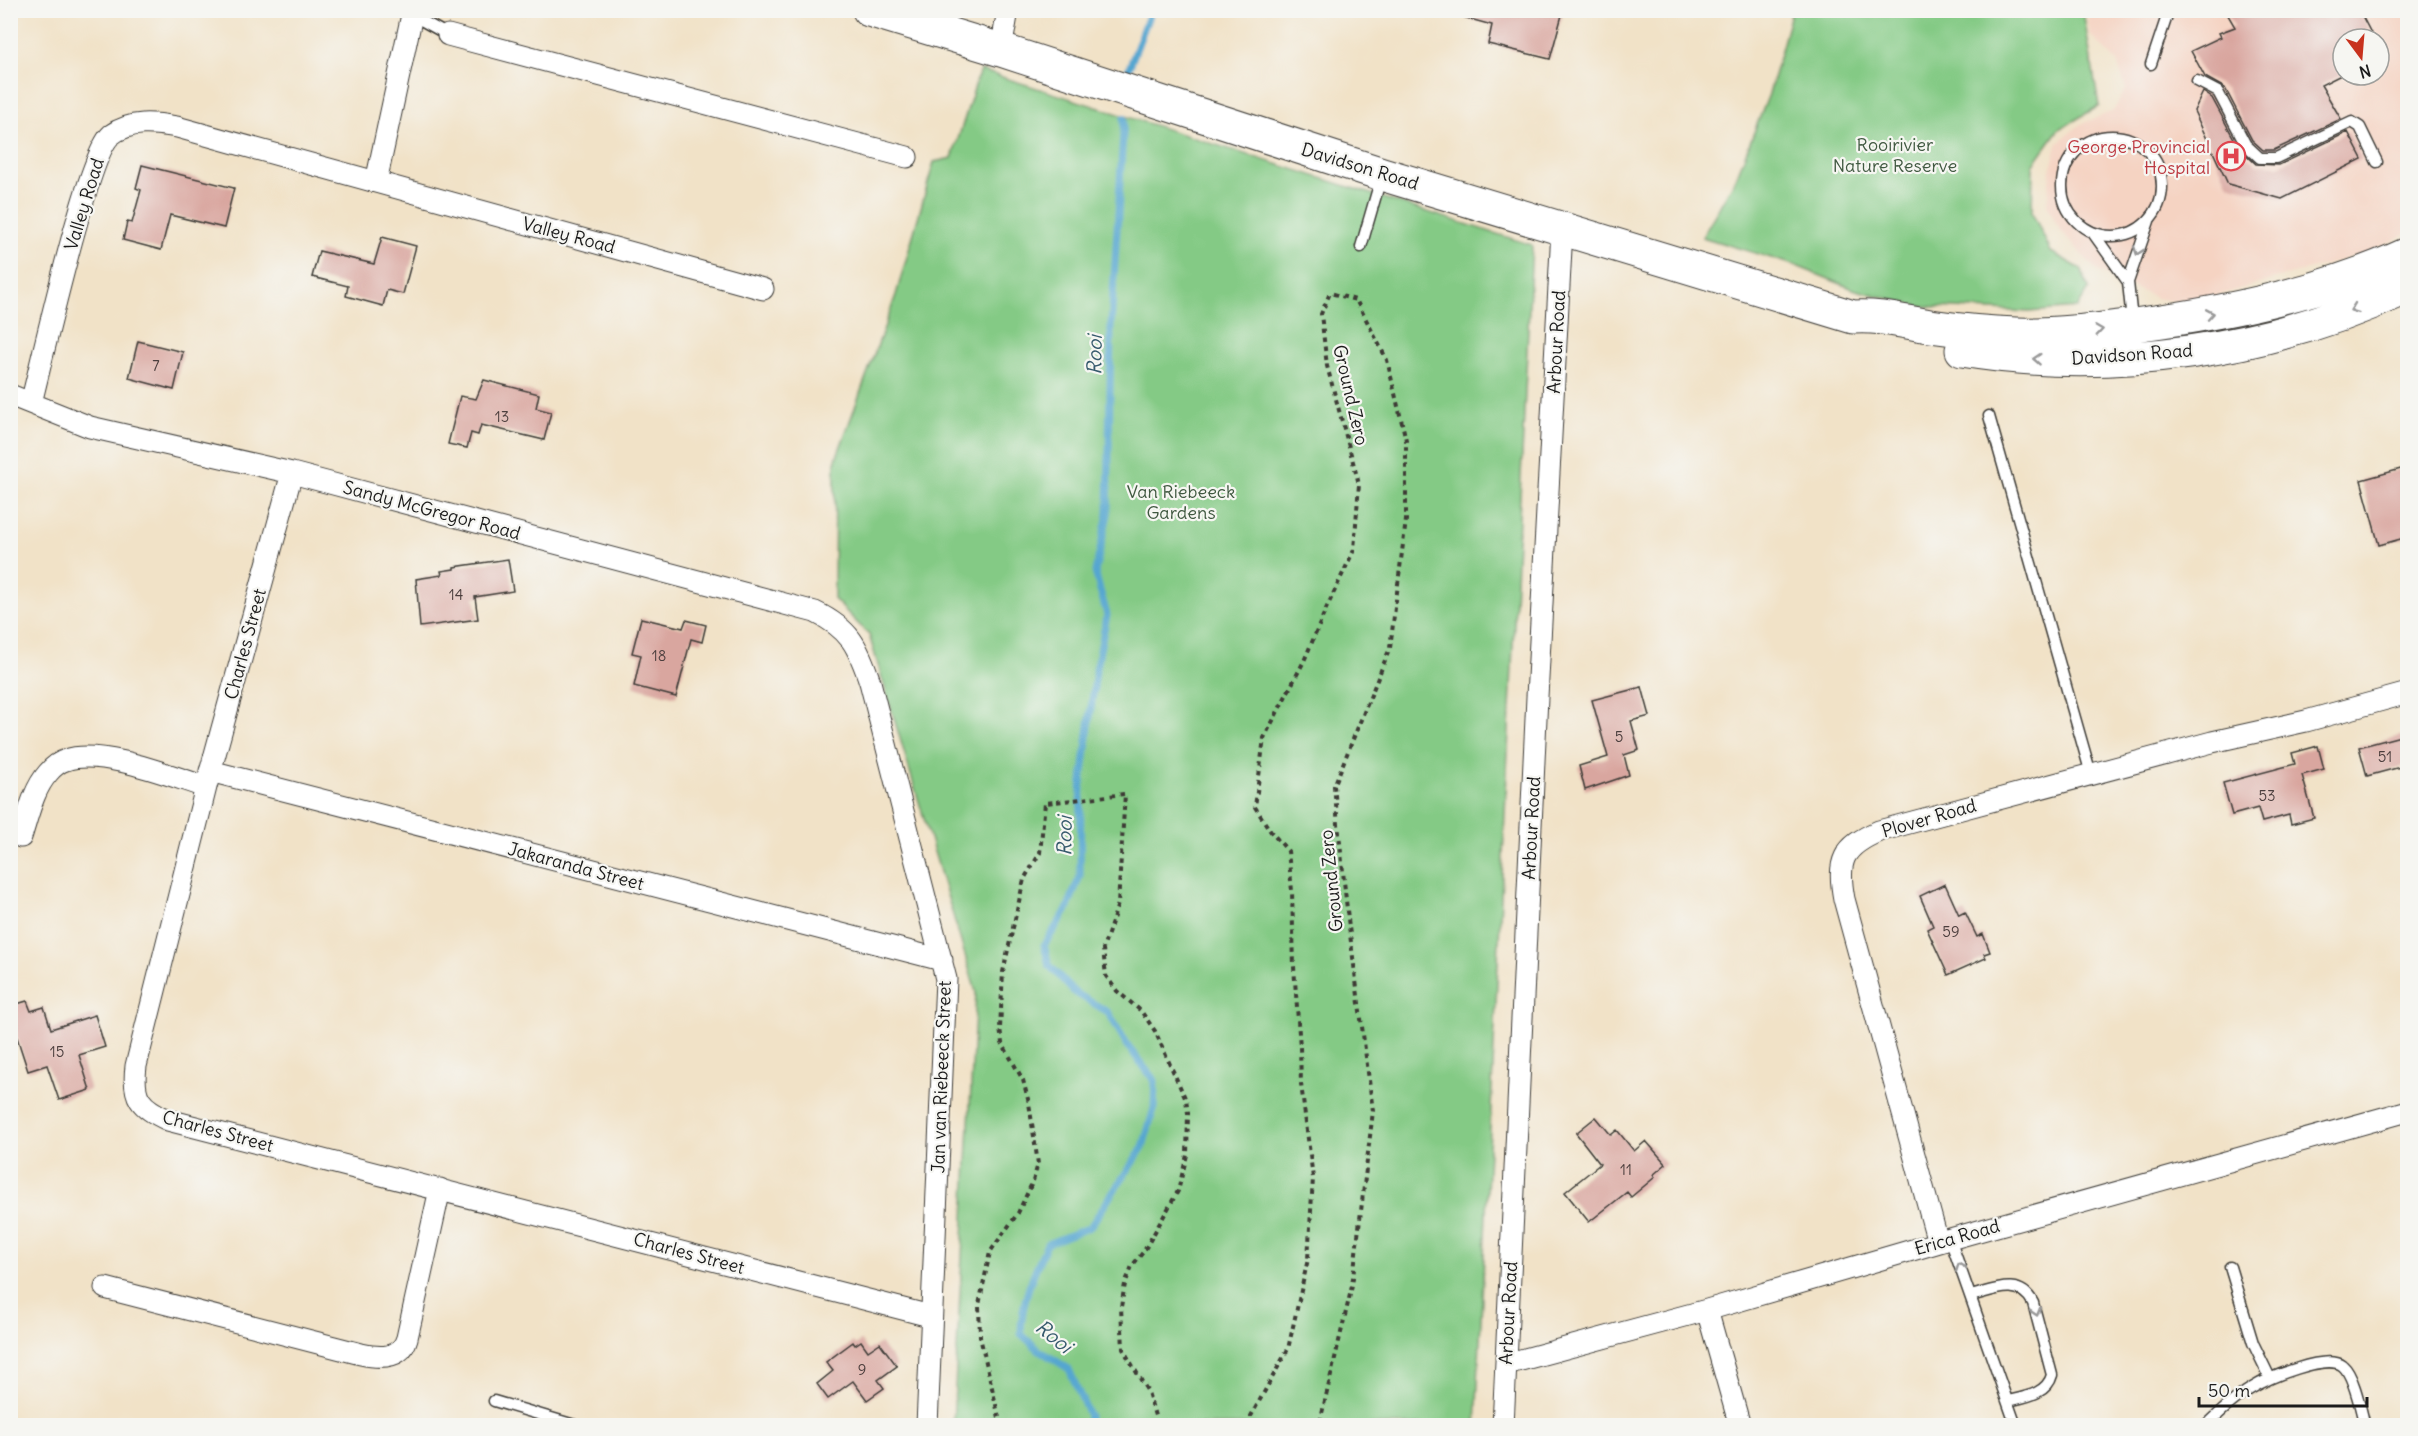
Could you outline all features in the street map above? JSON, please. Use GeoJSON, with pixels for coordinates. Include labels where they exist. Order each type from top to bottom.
{"type":"FeatureCollection","features":[{"type":"Feature","properties":{"kind":"highway","name":"Davidson Road"},"geometry":{"type":"LineString","coordinates":[[869,10],[1001,50],[1382,174],[1853,317],[1873,330],[1900,339],[1994,355],[2051,360],[2135,341],[2205,315],[2245,307],[2324,285],[2408,254]]}},
{"type":"Feature","properties":{"kind":"highway","name":"Davidson Road"},"geometry":{"type":"LineString","coordinates":[[2135,341],[2207,349],[2275,334],[2341,314],[2408,287]]}},
{"type":"Feature","properties":{"kind":"street"},"geometry":{"type":"LineString","coordinates":[[1001,50],[1008,10]]}},
{"type":"Feature","properties":{"kind":"street"},"geometry":{"type":"LineString","coordinates":[[376,182],[412,13]]}},
{"type":"Feature","properties":{"kind":"street"},"geometry":{"type":"LineString","coordinates":[[448,35],[907,157]]}},
{"type":"Feature","properties":{"kind":"street","name":"Valley Road"},"geometry":{"type":"LineString","coordinates":[[31,403],[79,215],[102,145],[111,135],[138,124],[165,124],[763,289]]}},
{"type":"Feature","properties":{"kind":"street","name":"Arbour Road"},"geometry":{"type":"LineString","coordinates":[[1503,1425],[1536,697],[1562,230]]}},
{"type":"Feature","properties":{"kind":"street","name":"Sandy McGregor Road"},"geometry":{"type":"LineString","coordinates":[[10,395],[90,427],[292,473],[814,612],[838,625],[849,635]]}},
{"type":"Feature","properties":{"kind":"street","name":"Charles Street"},"geometry":{"type":"LineString","coordinates":[[292,473],[208,779],[136,1066],[134,1083],[136,1095],[142,1104],[168,1120],[930,1316]]}},
{"type":"Feature","properties":{"kind":"street","name":"Jan van Riebeeck Street"},"geometry":{"type":"LineString","coordinates":[[849,635],[856,646],[870,682],[946,979],[927,1425]]}},
{"type":"Feature","properties":{"kind":"street","name":"Plover Road"},"geometry":{"type":"LineString","coordinates":[[1944,1240],[1844,899],[1840,868],[1852,847],[1879,831],[2212,742],[2328,716],[2408,693]]}},
{"type":"Feature","properties":{"kind":"street","name":"Jakaranda Street"},"geometry":{"type":"LineString","coordinates":[[21,837],[39,786],[60,762],[68,759],[98,757],[208,779],[942,960]]}},
{"type":"Feature","properties":{"kind":"street","name":"Erica Road"},"geometry":{"type":"LineString","coordinates":[[1506,1364],[1707,1310],[1944,1240],[2408,1111]]}},
{"type":"Feature","properties":{"kind":"street"},"geometry":{"type":"LineString","coordinates":[[105,1288],[361,1354],[384,1357],[393,1355],[402,1350],[407,1338],[440,1189]]}},
{"type":"Feature","properties":{"kind":"street"},"geometry":{"type":"LineString","coordinates":[[1707,1310],[1740,1425]]}},
{"type":"Feature","properties":{"kind":"lane"},"geometry":{"type":"LineString","coordinates":[[2151,64],[2169,10]]}},
{"type":"Feature","properties":{"kind":"lane"},"geometry":{"type":"LineString","coordinates":[[412,13],[448,35]]}},
{"type":"Feature","properties":{"kind":"lane"},"geometry":{"type":"LineString","coordinates":[[2197,81],[2218,92],[2246,145],[2260,158],[2276,158],[2352,122],[2360,128],[2377,162]]}},
{"type":"Feature","properties":{"kind":"lane"},"geometry":{"type":"LineString","coordinates":[[2135,341],[2128,282],[2149,220],[2158,207],[2162,191],[2162,177],[2149,152],[2138,143],[2125,137],[2100,137],[2088,142],[2074,154],[2064,170],[2062,183],[2066,207],[2082,226],[2093,232],[2113,236],[2132,232],[2149,220]]}},
{"type":"Feature","properties":{"kind":"lane"},"geometry":{"type":"LineString","coordinates":[[1361,247],[1382,174]]}},
{"type":"Feature","properties":{"kind":"lane"},"geometry":{"type":"LineString","coordinates":[[2093,232],[2128,282]]}},
{"type":"Feature","properties":{"kind":"lane"},"geometry":{"type":"LineString","coordinates":[[1989,416],[2091,774]]}},
{"type":"Feature","properties":{"kind":"lane"},"geometry":{"type":"LineString","coordinates":[[1944,1240],[1971,1296],[2016,1425]]}},
{"type":"Feature","properties":{"kind":"lane"},"geometry":{"type":"LineString","coordinates":[[2230,1267],[2253,1343],[2270,1378]]}},
{"type":"Feature","properties":{"kind":"lane"},"geometry":{"type":"LineString","coordinates":[[1971,1296],[2007,1287],[2018,1287],[2029,1295],[2033,1303],[2052,1375],[2050,1383],[2044,1389],[2008,1401]]}},
{"type":"Feature","properties":{"kind":"lane"},"geometry":{"type":"LineString","coordinates":[[2206,1425],[2228,1404],[2270,1378],[2326,1361],[2338,1362],[2349,1373],[2365,1425]]}},
{"type":"Feature","properties":{"kind":"lane"},"geometry":{"type":"LineString","coordinates":[[494,1401],[578,1425]]}},
{"type":"Feature","properties":{"kind":"path","name":"Ground Zero"},"geometry":{"type":"LineString","coordinates":[[1251,1425],[1251,1416],[1288,1349],[1308,1259],[1313,1178],[1301,1084],[1288,851],[1271,832],[1255,807],[1264,738],[1304,661],[1354,550],[1359,484],[1327,366],[1321,314],[1330,293],[1356,300],[1387,360],[1406,440],[1406,519],[1390,648],[1334,786],[1348,919],[1373,1111],[1352,1286],[1319,1425]]}},
{"type":"Feature","properties":{"kind":"path"},"geometry":{"type":"LineString","coordinates":[[1001,1425],[980,1337],[979,1305],[990,1252],[1018,1213],[1038,1164],[1029,1103],[1023,1080],[1002,1043],[1000,1028],[1003,972],[1024,879],[1040,853],[1045,802],[1125,794],[1118,904],[1103,949],[1106,976],[1117,991],[1141,1011],[1155,1031],[1186,1100],[1188,1113],[1187,1155],[1178,1191],[1144,1251],[1132,1266],[1125,1284],[1121,1307],[1123,1348],[1148,1392],[1158,1425]]}},
{"type":"Feature","properties":{"kind":"shaded area","name":"George Provincial Hospital"},"geometry":{"type":"Polygon","coordinates":[[[2086,11],[2407,11],[2407,233],[2367,253],[2187,304],[2156,298],[2097,271],[2060,230],[2047,205],[2050,170],[2058,142],[2081,124],[2113,111],[2126,89],[2117,62],[2090,35],[2086,11]]]}},
{"type":"Feature","properties":{"kind":"green space","name":"Rooirivier Nature Reserve"},"geometry":{"type":"Polygon","coordinates":[[[1792,10],[2083,11],[2099,106],[2058,130],[2033,165],[2032,212],[2051,252],[2081,269],[2089,289],[2077,308],[2029,312],[1918,306],[1856,290],[1794,265],[1702,237],[1736,178],[1769,94],[1792,10]]]}},
{"type":"Feature","properties":{"kind":"green space","name":"Van Riebeeck Gardens"},"geometry":{"type":"Polygon","coordinates":[[[980,70],[1532,245],[1476,1425],[953,1425],[976,992],[869,635],[834,599],[835,462],[896,295],[934,162],[952,158],[980,70]]]}},
{"type":"Feature","properties":{"kind":"building"},"geometry":{"type":"Polygon","coordinates":[[[1460,10],[1543,10],[1562,15],[1550,59],[1488,44],[1492,25],[1459,16],[1460,10]]]}},
{"type":"Feature","properties":{"kind":"building"},"geometry":{"type":"Polygon","coordinates":[[[2225,10],[2359,10],[2368,27],[2331,27],[2331,80],[2321,85],[2341,119],[2274,150],[2263,150],[2252,140],[2225,88],[2205,77],[2191,51],[2221,37],[2219,33],[2235,27],[2225,10]]]}},
{"type":"Feature","properties":{"kind":"building"},"geometry":{"type":"Polygon","coordinates":[[[2203,92],[2212,98],[2239,148],[2256,164],[2279,165],[2348,132],[2362,159],[2282,199],[2228,184],[2194,111],[2203,92]]]}},
{"type":"Feature","properties":{"kind":"building"},"geometry":{"type":"Polygon","coordinates":[[[142,165],[234,188],[224,228],[170,215],[161,250],[123,240],[127,222],[132,223],[141,190],[136,188],[142,165]]]}},
{"type":"Feature","properties":{"kind":"building"},"geometry":{"type":"Polygon","coordinates":[[[382,237],[416,246],[403,294],[387,290],[383,306],[346,296],[348,286],[312,277],[319,251],[374,264],[382,237]]]}},
{"type":"Feature","properties":{"kind":"building"},"geometry":{"type":"Polygon","coordinates":[[[138,341],[183,352],[174,390],[129,378],[138,341]]]}},
{"type":"Feature","properties":{"kind":"building"},"geometry":{"type":"Polygon","coordinates":[[[484,380],[539,394],[536,408],[551,412],[544,440],[481,425],[478,435],[471,433],[467,448],[448,444],[460,396],[476,399],[484,380]]]}},
{"type":"Feature","properties":{"kind":"building"},"geometry":{"type":"Polygon","coordinates":[[[2408,467],[2408,537],[2379,545],[2361,480],[2408,467]]]}},
{"type":"Feature","properties":{"kind":"building"},"geometry":{"type":"Polygon","coordinates":[[[508,559],[513,591],[475,597],[478,619],[420,627],[416,579],[442,575],[441,571],[454,569],[454,567],[508,559]]]}},
{"type":"Feature","properties":{"kind":"building"},"geometry":{"type":"Polygon","coordinates":[[[641,618],[683,628],[686,620],[706,625],[702,642],[691,639],[676,697],[634,686],[641,655],[632,653],[641,618]]]}},
{"type":"Feature","properties":{"kind":"building"},"geometry":{"type":"Polygon","coordinates":[[[1642,687],[1650,716],[1631,721],[1639,750],[1624,755],[1629,775],[1585,790],[1579,766],[1608,757],[1592,700],[1642,687]]]}},
{"type":"Feature","properties":{"kind":"building"},"geometry":{"type":"Polygon","coordinates":[[[2408,734],[2408,765],[2367,776],[2359,747],[2408,734]]]}},
{"type":"Feature","properties":{"kind":"building"},"geometry":{"type":"Polygon","coordinates":[[[2318,746],[2324,769],[2302,775],[2314,818],[2291,824],[2289,815],[2262,822],[2258,808],[2232,815],[2223,783],[2295,764],[2292,753],[2318,746]]]}},
{"type":"Feature","properties":{"kind":"building"},"geometry":{"type":"Polygon","coordinates":[[[1945,884],[1959,915],[1965,912],[1977,937],[1983,934],[1990,952],[1984,954],[1986,958],[1948,975],[1927,929],[1933,926],[1920,896],[1945,884]]]}},
{"type":"Feature","properties":{"kind":"building"},"geometry":{"type":"Polygon","coordinates":[[[27,1001],[31,1011],[44,1007],[51,1029],[95,1015],[105,1047],[79,1055],[90,1090],[59,1100],[47,1065],[28,1071],[10,1016],[10,1006],[27,1001]]]}},
{"type":"Feature","properties":{"kind":"building"},"geometry":{"type":"Polygon","coordinates":[[[1596,1117],[1611,1135],[1617,1130],[1634,1151],[1646,1141],[1666,1164],[1653,1175],[1655,1177],[1631,1197],[1627,1192],[1589,1222],[1565,1192],[1600,1164],[1576,1133],[1596,1117]]]}},
{"type":"Feature","properties":{"kind":"building"},"geometry":{"type":"Polygon","coordinates":[[[861,1341],[868,1351],[880,1343],[897,1366],[878,1380],[884,1388],[867,1400],[853,1381],[828,1399],[817,1384],[833,1371],[826,1362],[853,1342],[855,1345],[861,1341]]]}},
{"type":"Feature","properties":{"kind":"waterway","name":"Rooi"},"geometry":{"type":"LineString","coordinates":[[1128,71],[1151,10]]}},
{"type":"Feature","properties":{"kind":"waterway","name":"Rooi"},"geometry":{"type":"LineString","coordinates":[[1088,1426],[1089,1416],[1069,1369],[1039,1350],[1021,1334],[1023,1311],[1029,1288],[1047,1244],[1090,1227],[1143,1147],[1154,1108],[1155,1081],[1129,1048],[1108,1012],[1074,992],[1049,965],[1044,945],[1067,910],[1080,876],[1081,789],[1096,670],[1107,615],[1095,572],[1108,514],[1111,326],[1124,118]]}},
{"type":"Feature","properties":{"kind":"place","name":"George Provincial Hospital"},"geometry":{"type":"Point","coordinates":[2231,156]}}]}
